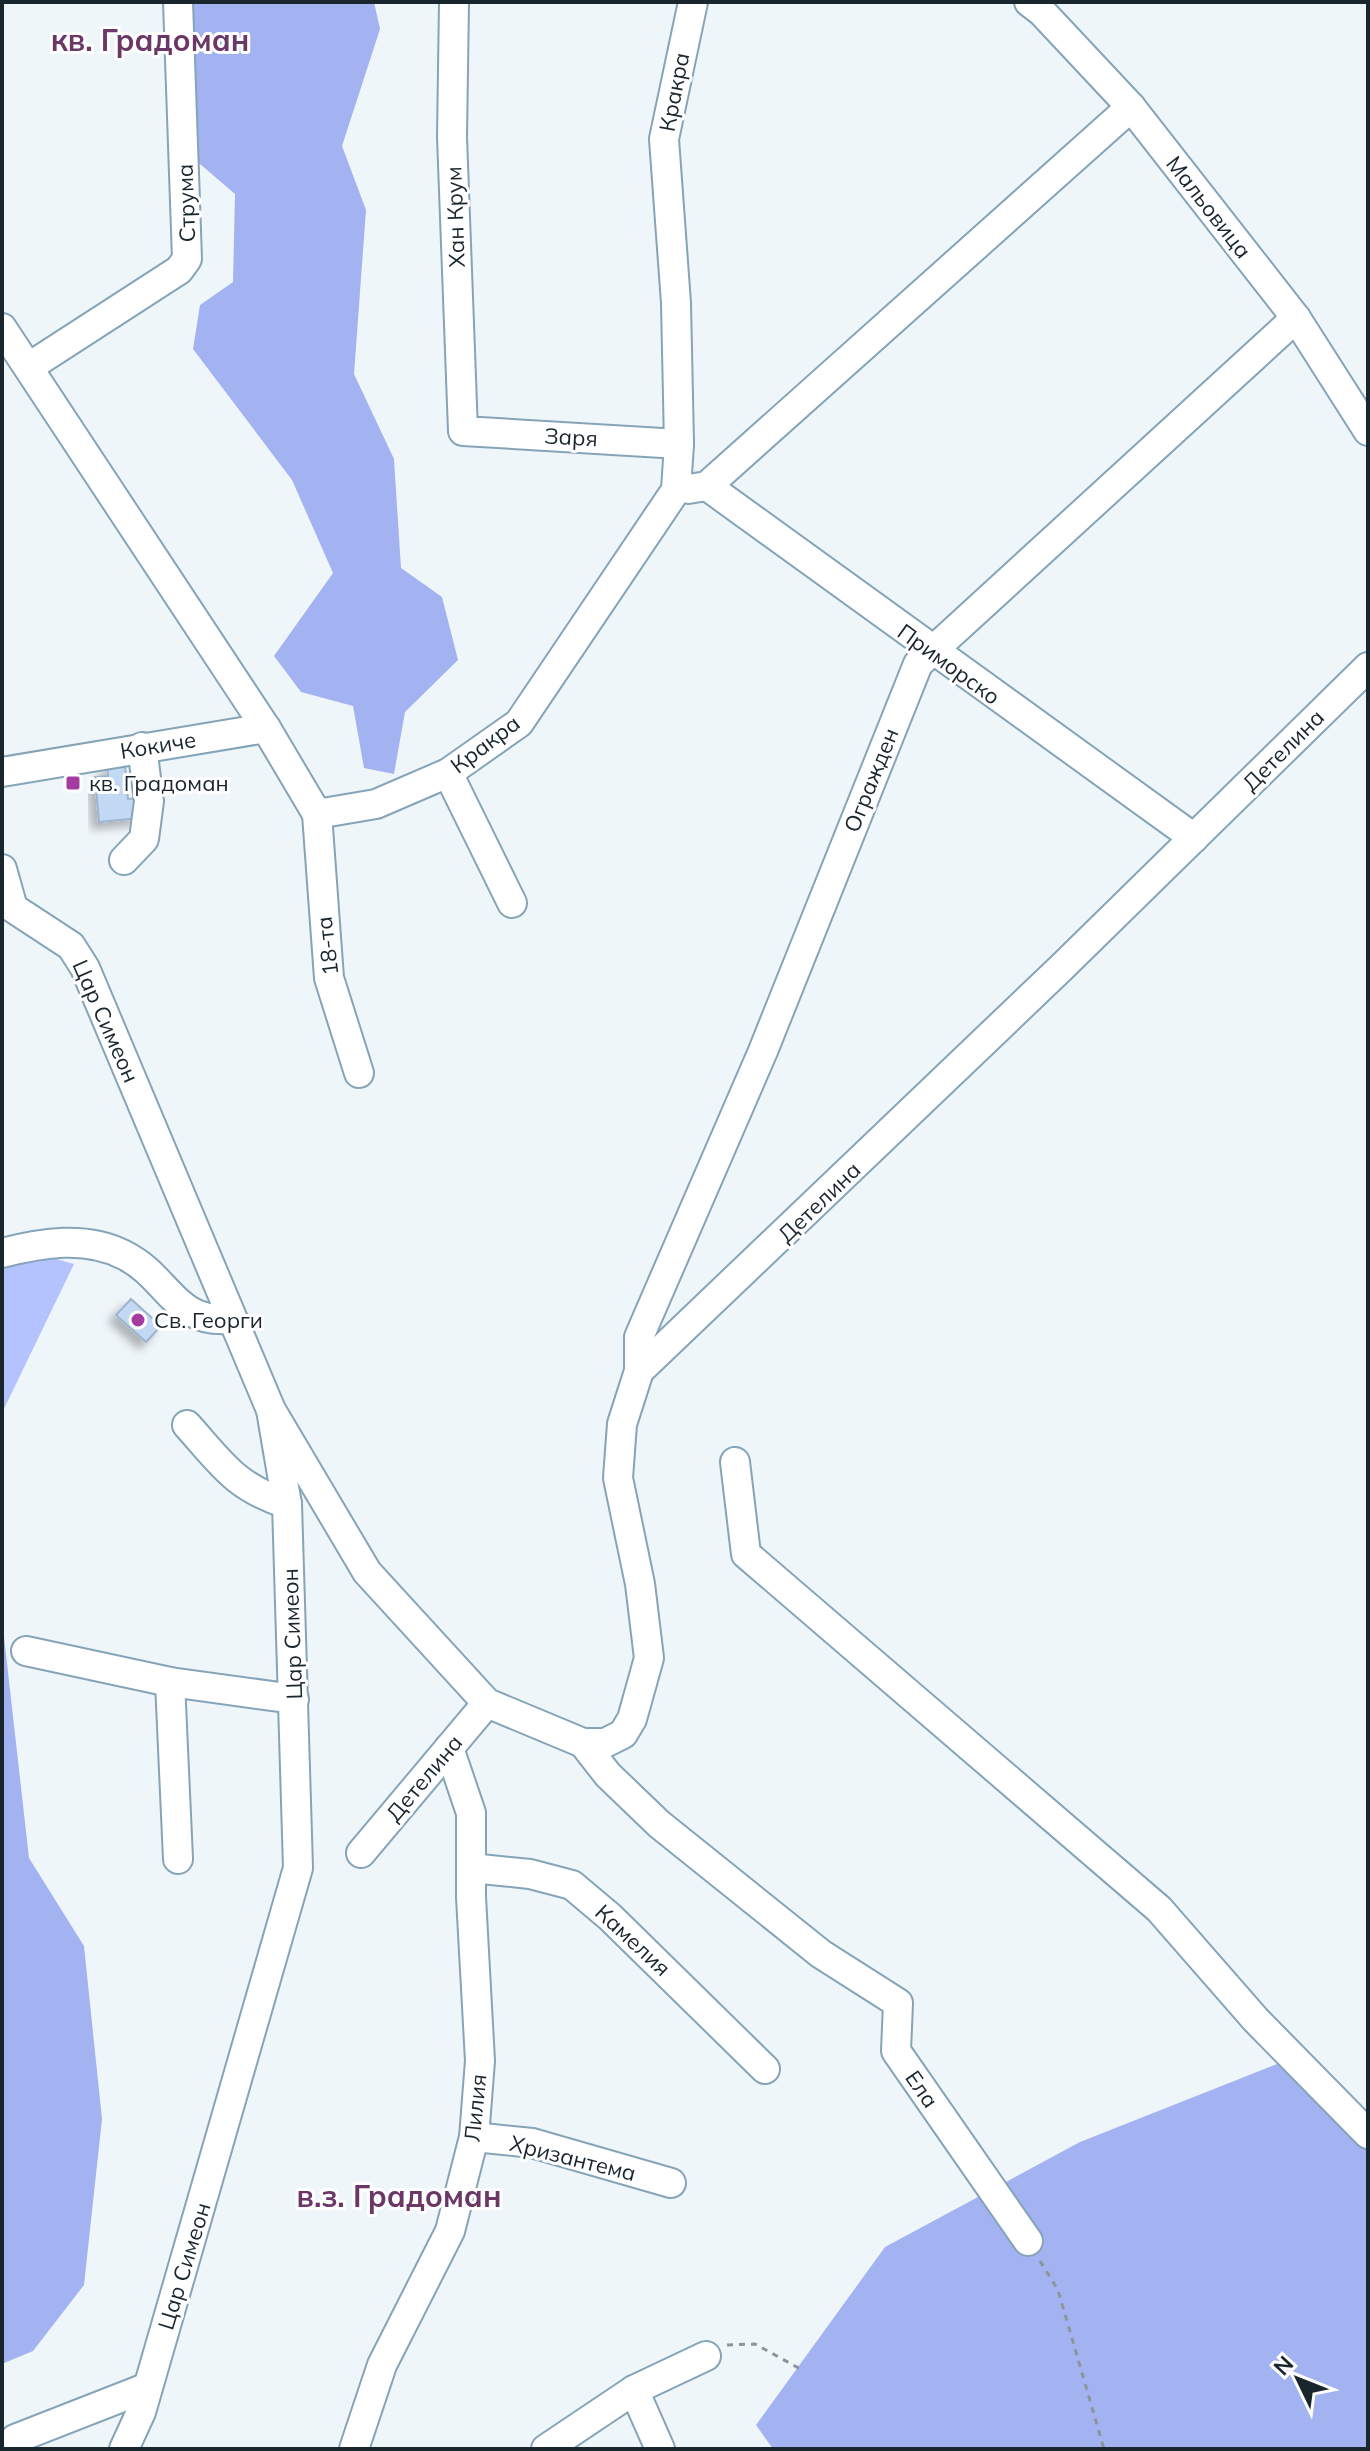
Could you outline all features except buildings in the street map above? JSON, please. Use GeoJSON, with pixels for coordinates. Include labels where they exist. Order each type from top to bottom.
{"type":"FeatureCollection","features":[{"type":"Feature","properties":{"kind":"street","name":"Струма"},"geometry":{"type":"LineString","coordinates":[[29,367],[179,270],[187,259],[178,2]]}},
{"type":"Feature","properties":{"kind":"street","name":"Хан Крум"},"geometry":{"type":"LineString","coordinates":[[454,2],[452,137],[463,431]]}},
{"type":"Feature","properties":{"kind":"street","name":"Кракра"},"geometry":{"type":"LineString","coordinates":[[317,814],[376,804],[448,773],[519,723],[676,490],[679,444],[676,303],[664,139],[693,2]]}},
{"type":"Feature","properties":{"kind":"street","name":"Мальовица"},"geometry":{"type":"LineString","coordinates":[[1029,2],[1131,107],[1296,318],[1368,431]]}},
{"type":"Feature","properties":{"kind":"street"},"geometry":{"type":"LineString","coordinates":[[676,490],[707,486],[1131,107]]}},
{"type":"Feature","properties":{"kind":"street","name":"Огражден"},"geometry":{"type":"LineString","coordinates":[[639,1371],[639,1337],[763,1051],[918,664],[1296,318]]}},
{"type":"Feature","properties":{"kind":"street"},"geometry":{"type":"LineString","coordinates":[[2,328],[266,728],[317,814]]}},
{"type":"Feature","properties":{"kind":"street","name":"Заря"},"geometry":{"type":"LineString","coordinates":[[463,431],[679,444]]}},
{"type":"Feature","properties":{"kind":"street","name":"Приморско"},"geometry":{"type":"LineString","coordinates":[[707,486],[931,651],[1194,838]]}},
{"type":"Feature","properties":{"kind":"street","name":"Детелина"},"geometry":{"type":"LineString","coordinates":[[583,1743],[605,1743],[623,1734],[639,1702],[649,1658],[640,1584],[618,1478],[622,1424],[639,1371],[1368,667]]}},
{"type":"Feature","properties":{"kind":"street","name":"Кокиче"},"geometry":{"type":"LineString","coordinates":[[2,772],[266,728]]}},
{"type":"Feature","properties":{"kind":"street"},"geometry":{"type":"LineString","coordinates":[[124,860],[144,839],[149,801],[142,747]]}},
{"type":"Feature","properties":{"kind":"street"},"geometry":{"type":"LineString","coordinates":[[448,773],[512,903]]}},
{"type":"Feature","properties":{"kind":"street","name":"18-та"},"geometry":{"type":"LineString","coordinates":[[317,814],[329,978],[359,1073]]}},
{"type":"Feature","properties":{"kind":"street","name":"Цар Симеон"},"geometry":{"type":"LineString","coordinates":[[2,869],[7,909],[71,946],[85,968],[271,1410],[287,1504],[298,1868],[148,2387],[124,2449]]}},
{"type":"Feature","properties":{"kind":"street"},"geometry":{"type":"LineString","coordinates":[[2,1253],[62,1241],[123,1254],[193,1316],[209,1321],[231,1319]]}},
{"type":"Feature","properties":{"kind":"street"},"geometry":{"type":"LineString","coordinates":[[271,1410],[367,1572],[487,1703],[583,1743]]}},
{"type":"Feature","properties":{"kind":"street"},"geometry":{"type":"LineString","coordinates":[[187,1425],[236,1479],[255,1494],[287,1504]]}},
{"type":"Feature","properties":{"kind":"street"},"geometry":{"type":"LineString","coordinates":[[735,1462],[746,1554],[1159,1909],[1256,2020],[1368,2134]]}},
{"type":"Feature","properties":{"kind":"street"},"geometry":{"type":"LineString","coordinates":[[26,1651],[170,1682],[294,1699]]}},
{"type":"Feature","properties":{"kind":"street"},"geometry":{"type":"LineString","coordinates":[[170,1682],[178,1859]]}},
{"type":"Feature","properties":{"kind":"street","name":"Детелина"},"geometry":{"type":"LineString","coordinates":[[361,1853],[487,1703]]}},
{"type":"Feature","properties":{"kind":"street","name":"Ела"},"geometry":{"type":"LineString","coordinates":[[583,1743],[608,1775],[659,1824],[821,1954],[898,2003],[896,2051],[1028,2241]]}},
{"type":"Feature","properties":{"kind":"street","name":"Лилия"},"geometry":{"type":"LineString","coordinates":[[354,2449],[382,2365],[450,2231],[474,2137],[480,2061],[471,1813],[449,1748]]}},
{"type":"Feature","properties":{"kind":"street","name":"Камелия"},"geometry":{"type":"LineString","coordinates":[[471,1868],[530,1874],[572,1885],[610,1917],[765,2069]]}},
{"type":"Feature","properties":{"kind":"street","name":"Хризантема"},"geometry":{"type":"LineString","coordinates":[[474,2137],[532,2143],[671,2183]]}},
{"type":"Feature","properties":{"kind":"street"},"geometry":{"type":"LineString","coordinates":[[546,2449],[634,2390],[706,2356]]}},
{"type":"Feature","properties":{"kind":"street"},"geometry":{"type":"LineString","coordinates":[[15,2439],[148,2387]]}},
{"type":"Feature","properties":{"kind":"street"},"geometry":{"type":"LineString","coordinates":[[634,2390],[660,2449]]}},
{"type":"Feature","properties":{"kind":"path"},"geometry":{"type":"LineString","coordinates":[[1028,2241],[1058,2290],[1104,2449]]}},
{"type":"Feature","properties":{"kind":"path"},"geometry":{"type":"LineString","coordinates":[[706,2356],[731,2343],[755,2344],[804,2371]]}},
{"type":"Feature","properties":{"kind":"shaded area"},"geometry":{"type":"Polygon","coordinates":[[[189,2],[374,2],[380,29],[342,146],[366,210],[354,374],[394,459],[401,568],[442,597],[458,660],[405,712],[394,774],[364,768],[353,706],[301,692],[274,656],[333,573],[292,480],[193,349],[200,305],[233,282],[235,194],[186,152],[189,2]]]}},
{"type":"Feature","properties":{"kind":"shaded area"},"geometry":{"type":"Polygon","coordinates":[[[39,1254],[74,1264],[2,1413],[2,1266],[39,1254]]]}},
{"type":"Feature","properties":{"kind":"shaded area"},"geometry":{"type":"Polygon","coordinates":[[[2,1619],[29,1858],[84,1946],[102,2119],[84,2285],[33,2351],[2,2364],[2,1619]]]}},
{"type":"Feature","properties":{"kind":"shaded area"},"geometry":{"type":"Polygon","coordinates":[[[1277,2064],[1368,2148],[1368,2449],[773,2449],[756,2425],[885,2247],[1080,2142],[1277,2064]]]}},
{"type":"Feature","properties":{"kind":"place","name":"кв. Градоман"},"geometry":{"type":"Point","coordinates":[73,783]}},
{"type":"Feature","properties":{"kind":"place","name":"Св. Георги"},"geometry":{"type":"Point","coordinates":[138,1320]}},
{"type":"Feature","properties":{"kind":"district","name":"кв. Градоман"},"geometry":{"type":"Point","coordinates":[150,40]}},
{"type":"Feature","properties":{"kind":"district","name":"в.з. Градоман"},"geometry":{"type":"Point","coordinates":[399,2196]}}]}
